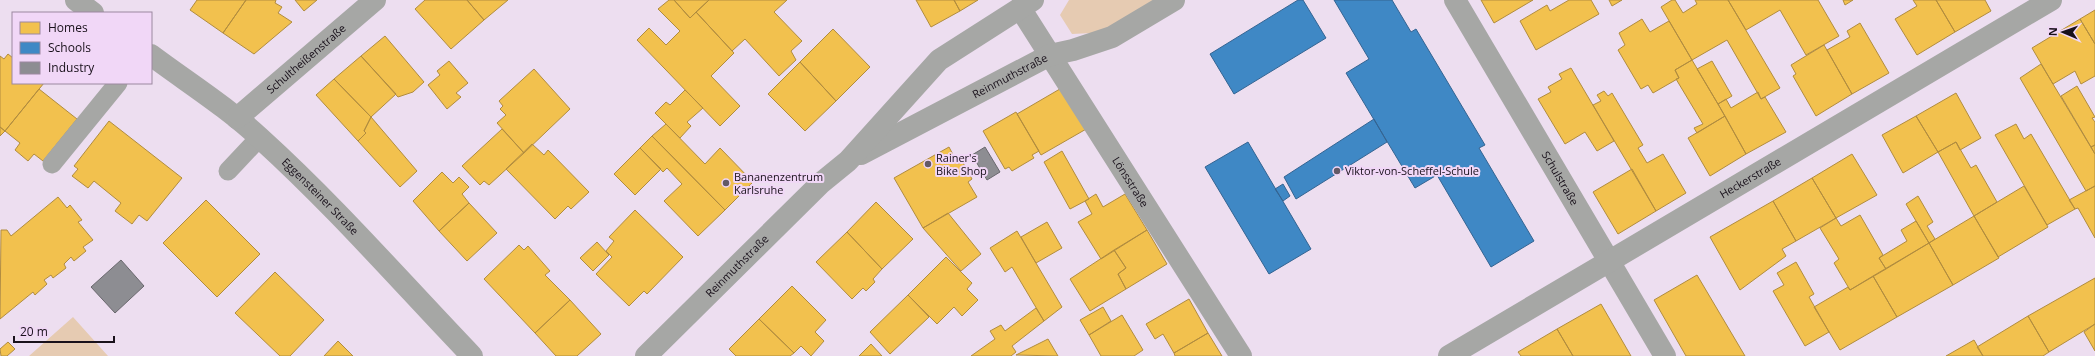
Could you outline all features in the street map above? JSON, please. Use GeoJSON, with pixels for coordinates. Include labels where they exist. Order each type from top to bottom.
{"type":"FeatureCollection","features":[{"type":"Feature","properties":{"kind":"street"},"geometry":{"type":"LineString","coordinates":[[76,0],[92,12]]}},
{"type":"Feature","properties":{"kind":"street","name":"Schultheißenstraße"},"geometry":{"type":"LineString","coordinates":[[237,118],[375,0]]}},
{"type":"Feature","properties":{"kind":"street","name":"Reinmuthstraße"},"geometry":{"type":"LineString","coordinates":[[848,161],[1050,55],[1112,37],[1174,0]]}},
{"type":"Feature","properties":{"kind":"street","name":"Schulstraße"},"geometry":{"type":"LineString","coordinates":[[1455,0],[1665,356]]}},
{"type":"Feature","properties":{"kind":"street","name":"Heckerstraße"},"geometry":{"type":"LineString","coordinates":[[1449,356],[2051,0]]}},
{"type":"Feature","properties":{"kind":"street","name":"Reinmuthstraße"},"geometry":{"type":"LineString","coordinates":[[646,356],[820,183],[848,161],[939,60],[1027,4]]}},
{"type":"Feature","properties":{"kind":"street","name":"Lönsstraße"},"geometry":{"type":"LineString","coordinates":[[1027,4],[1050,55],[1241,356]]}},
{"type":"Feature","properties":{"kind":"street","name":"Eggensteiner Straße"},"geometry":{"type":"LineString","coordinates":[[152,56],[237,118],[260,138],[360,236],[464,353]]}},
{"type":"Feature","properties":{"kind":"lane"},"geometry":{"type":"LineString","coordinates":[[52,164],[117,84]]}},
{"type":"Feature","properties":{"kind":"lane"},"geometry":{"type":"LineString","coordinates":[[228,171],[260,138]]}},
{"type":"Feature","properties":{"kind":"shaded area"},"geometry":{"type":"Polygon","coordinates":[[[1069,0],[1165,0],[1112,32],[1072,34],[1060,15],[1069,0]]]}},
{"type":"Feature","properties":{"kind":"shaded area"},"geometry":{"type":"Polygon","coordinates":[[[73,317],[108,356],[29,356],[73,317]]]}},
{"type":"Feature","properties":{"kind":"building: Homes"},"geometry":{"type":"Polygon","coordinates":[[[197,0],[246,0],[223,33],[190,10],[197,0]]]}},
{"type":"Feature","properties":{"kind":"building: Homes"},"geometry":{"type":"Polygon","coordinates":[[[246,0],[276,0],[275,3],[282,7],[278,13],[292,22],[254,54],[223,33],[246,0]]]}},
{"type":"Feature","properties":{"kind":"building: Homes"},"geometry":{"type":"Polygon","coordinates":[[[295,0],[317,0],[304,11],[295,0]]]}},
{"type":"Feature","properties":{"kind":"building: Homes"},"geometry":{"type":"Polygon","coordinates":[[[425,0],[467,0],[484,20],[451,49],[415,9],[425,0]]]}},
{"type":"Feature","properties":{"kind":"building: Homes"},"geometry":{"type":"Polygon","coordinates":[[[467,0],[508,0],[484,20],[467,0]]]}},
{"type":"Feature","properties":{"kind":"building: Homes"},"geometry":{"type":"Polygon","coordinates":[[[669,0],[674,0],[690,18],[696,12],[734,53],[711,76],[740,106],[720,126],[637,40],[649,28],[666,45],[680,31],[658,9],[669,0]]]}},
{"type":"Feature","properties":{"kind":"building: Homes"},"geometry":{"type":"Polygon","coordinates":[[[674,0],[709,0],[690,18],[674,0]]]}},
{"type":"Feature","properties":{"kind":"building: Homes"},"geometry":{"type":"Polygon","coordinates":[[[709,0],[787,0],[774,12],[802,41],[791,51],[796,60],[779,76],[745,39],[732,51],[696,12],[709,0]]]}},
{"type":"Feature","properties":{"kind":"building: Homes"},"geometry":{"type":"Polygon","coordinates":[[[916,0],[954,0],[960,11],[931,27],[916,0]]]}},
{"type":"Feature","properties":{"kind":"building: Homes"},"geometry":{"type":"Polygon","coordinates":[[[954,0],[978,0],[960,11],[954,0]]]}},
{"type":"Feature","properties":{"kind":"building: Homes"},"geometry":{"type":"Polygon","coordinates":[[[1481,0],[1533,0],[1494,23],[1481,0]]]}},
{"type":"Feature","properties":{"kind":"building: Homes"},"geometry":{"type":"Polygon","coordinates":[[[1569,0],[1591,0],[1599,14],[1536,50],[1520,21],[1547,5],[1550,11],[1569,0]]]}},
{"type":"Feature","properties":{"kind":"building: Homes"},"geometry":{"type":"Polygon","coordinates":[[[1609,0],[1622,0],[1612,6],[1609,0]]]}},
{"type":"Feature","properties":{"kind":"building: Homes"},"geometry":{"type":"Polygon","coordinates":[[[1672,0],[1675,0],[1683,13],[1697,4],[1695,0],[1728,0],[1780,88],[1761,99],[1727,40],[1692,60],[1661,7],[1672,0]]]}},
{"type":"Feature","properties":{"kind":"building: Homes"},"geometry":{"type":"Polygon","coordinates":[[[1728,0],[1818,0],[1839,36],[1806,55],[1780,10],[1746,30],[1728,0]]]}},
{"type":"Feature","properties":{"kind":"building: Homes"},"geometry":{"type":"Polygon","coordinates":[[[1843,0],[1853,0],[1845,5],[1843,0]]]}},
{"type":"Feature","properties":{"kind":"building: Homes"},"geometry":{"type":"Polygon","coordinates":[[[1913,0],[1936,0],[1955,32],[1917,55],[1895,19],[1917,6],[1913,0]]]}},
{"type":"Feature","properties":{"kind":"building: Homes"},"geometry":{"type":"Polygon","coordinates":[[[1936,0],[1985,0],[1991,11],[1955,32],[1936,0]]]}},
{"type":"Feature","properties":{"kind":"building: Homes"},"geometry":{"type":"Polygon","coordinates":[[[2095,10],[2095,44],[2080,19],[2095,10]]]}},
{"type":"Feature","properties":{"kind":"building: Homes"},"geometry":{"type":"Polygon","coordinates":[[[1642,19],[1650,32],[1669,21],[1692,60],[1675,70],[1679,78],[1653,93],[1648,85],[1641,89],[1618,50],[1625,45],[1619,33],[1642,19]]]}},
{"type":"Feature","properties":{"kind":"building: Homes"},"geometry":{"type":"Polygon","coordinates":[[[2080,19],[2095,44],[2095,76],[2081,84],[2075,71],[2053,84],[2032,48],[2080,19]]]}},
{"type":"Feature","properties":{"kind":"building: Homes"},"geometry":{"type":"Polygon","coordinates":[[[1860,23],[1889,73],[1852,94],[1827,50],[1850,37],[1847,31],[1860,23]]]}},
{"type":"Feature","properties":{"kind":"building: Homes"},"geometry":{"type":"Polygon","coordinates":[[[833,29],[870,67],[836,101],[800,62],[833,29]]]}},
{"type":"Feature","properties":{"kind":"building: Homes"},"geometry":{"type":"Polygon","coordinates":[[[385,36],[424,82],[413,92],[398,97],[361,56],[385,36]]]}},
{"type":"Feature","properties":{"kind":"building: Homes"},"geometry":{"type":"Polygon","coordinates":[[[1824,45],[1852,94],[1816,116],[1793,76],[1796,74],[1791,65],[1824,45]]]}},
{"type":"Feature","properties":{"kind":"building: Homes"},"geometry":{"type":"Polygon","coordinates":[[[8,54],[12,57],[12,84],[43,84],[5,131],[0,127],[0,56],[4,59],[8,54]]]}},
{"type":"Feature","properties":{"kind":"building: Homes"},"geometry":{"type":"Polygon","coordinates":[[[361,56],[396,94],[371,117],[334,79],[361,56]]]}},
{"type":"Feature","properties":{"kind":"building: Homes"},"geometry":{"type":"Polygon","coordinates":[[[1692,60],[1725,116],[1697,133],[1694,128],[1703,124],[1676,79],[1679,78],[1675,70],[1692,60]]]}},
{"type":"Feature","properties":{"kind":"building: Homes"},"geometry":{"type":"Polygon","coordinates":[[[449,61],[468,83],[456,93],[461,97],[447,109],[428,85],[440,75],[437,71],[449,61]]]}},
{"type":"Feature","properties":{"kind":"building: Homes"},"geometry":{"type":"Polygon","coordinates":[[[1712,61],[1732,96],[1718,104],[1697,69],[1712,61]]]}},
{"type":"Feature","properties":{"kind":"building: Homes"},"geometry":{"type":"Polygon","coordinates":[[[800,62],[836,101],[805,131],[768,94],[800,62]]]}},
{"type":"Feature","properties":{"kind":"building: Homes"},"geometry":{"type":"Polygon","coordinates":[[[2041,64],[2095,154],[2095,186],[2086,191],[2020,78],[2041,64]]]}},
{"type":"Feature","properties":{"kind":"building: Homes"},"geometry":{"type":"Polygon","coordinates":[[[1571,68],[1614,141],[1597,151],[1585,132],[1565,144],[1538,99],[1551,92],[1548,87],[1562,79],[1559,74],[1571,68]]]}},
{"type":"Feature","properties":{"kind":"building: Homes"},"geometry":{"type":"Polygon","coordinates":[[[534,69],[570,109],[524,153],[497,123],[506,115],[500,109],[503,106],[499,101],[534,69]]]}},
{"type":"Feature","properties":{"kind":"building: Homes"},"geometry":{"type":"Polygon","coordinates":[[[334,79],[371,117],[364,131],[366,133],[358,141],[316,95],[334,79]]]}},
{"type":"Feature","properties":{"kind":"building: Homes"},"geometry":{"type":"Polygon","coordinates":[[[1065,86],[1088,128],[1041,155],[1017,114],[1065,86]]]}},
{"type":"Feature","properties":{"kind":"building: Homes"},"geometry":{"type":"Polygon","coordinates":[[[2077,86],[2095,117],[2092,118],[2095,122],[2095,145],[2091,147],[2061,96],[2077,86]]]}},
{"type":"Feature","properties":{"kind":"building: Homes"},"geometry":{"type":"Polygon","coordinates":[[[39,89],[77,119],[43,161],[34,154],[28,161],[15,150],[20,143],[5,131],[39,89]]]}},
{"type":"Feature","properties":{"kind":"building: Homes"},"geometry":{"type":"Polygon","coordinates":[[[685,90],[703,108],[687,122],[691,126],[680,138],[655,113],[666,102],[670,105],[685,90]]]}},
{"type":"Feature","properties":{"kind":"building: Homes"},"geometry":{"type":"Polygon","coordinates":[[[1604,91],[1608,96],[1612,93],[1643,145],[1638,148],[1647,163],[1663,154],[1686,193],[1656,211],[1593,105],[1601,101],[1597,95],[1604,91]]]}},
{"type":"Feature","properties":{"kind":"building: Homes"},"geometry":{"type":"Polygon","coordinates":[[[1758,92],[1761,99],[1765,97],[1786,132],[1746,154],[1718,104],[1726,99],[1731,108],[1758,92]]]}},
{"type":"Feature","properties":{"kind":"building: Homes"},"geometry":{"type":"Polygon","coordinates":[[[1956,93],[1981,138],[1960,150],[1956,142],[1938,152],[1916,116],[1956,93]]]}},
{"type":"Feature","properties":{"kind":"building: Homes"},"geometry":{"type":"Polygon","coordinates":[[[1016,112],[1039,151],[1032,155],[1034,158],[1012,171],[1009,167],[1005,169],[983,131],[1016,112]]]}},
{"type":"Feature","properties":{"kind":"building: Homes"},"geometry":{"type":"Polygon","coordinates":[[[1725,116],[1746,154],[1710,176],[1688,138],[1725,116]]]}},
{"type":"Feature","properties":{"kind":"building: Homes"},"geometry":{"type":"Polygon","coordinates":[[[1916,116],[1938,152],[1903,173],[1882,135],[1916,116]]]}},
{"type":"Feature","properties":{"kind":"building: Homes"},"geometry":{"type":"Polygon","coordinates":[[[371,117],[417,171],[400,187],[358,141],[366,133],[364,131],[371,117]]]}},
{"type":"Feature","properties":{"kind":"building: Homes"},"geometry":{"type":"Polygon","coordinates":[[[109,121],[182,178],[147,221],[139,215],[132,224],[115,211],[121,203],[94,181],[88,188],[72,176],[78,169],[74,166],[109,121]]]}},
{"type":"Feature","properties":{"kind":"building: Homes"},"geometry":{"type":"Polygon","coordinates":[[[666,124],[705,164],[720,148],[753,182],[725,210],[652,136],[666,124]]]}},
{"type":"Feature","properties":{"kind":"building: Homes"},"geometry":{"type":"Polygon","coordinates":[[[2016,124],[2024,139],[2031,134],[2075,209],[2047,225],[1995,135],[2016,124]]]}},
{"type":"Feature","properties":{"kind":"building: Homes"},"geometry":{"type":"Polygon","coordinates":[[[0,127],[5,131],[0,136],[0,127]]]}},
{"type":"Feature","properties":{"kind":"building: Homes"},"geometry":{"type":"Polygon","coordinates":[[[502,129],[524,153],[489,185],[484,181],[480,185],[462,166],[502,129]]]}},
{"type":"Feature","properties":{"kind":"building: Homes"},"geometry":{"type":"Polygon","coordinates":[[[652,136],[725,210],[698,236],[664,201],[682,184],[667,168],[663,172],[640,148],[652,136]]]}},
{"type":"Feature","properties":{"kind":"building: Homes"},"geometry":{"type":"Polygon","coordinates":[[[1956,142],[1971,168],[1976,165],[1997,202],[1974,216],[1938,152],[1956,142]]]}},
{"type":"Feature","properties":{"kind":"building: Homes"},"geometry":{"type":"Polygon","coordinates":[[[532,144],[544,155],[548,150],[589,192],[571,209],[568,206],[555,219],[506,169],[532,144]]]}},
{"type":"Feature","properties":{"kind":"building: Homes"},"geometry":{"type":"Polygon","coordinates":[[[2095,145],[2095,154],[2091,147],[2095,145]]]}},
{"type":"Feature","properties":{"kind":"building: Homes"},"geometry":{"type":"Polygon","coordinates":[[[949,147],[958,164],[962,161],[972,179],[968,182],[977,197],[923,228],[894,178],[949,147]]]}},
{"type":"Feature","properties":{"kind":"building: Homes"},"geometry":{"type":"Polygon","coordinates":[[[640,148],[661,169],[635,195],[614,174],[640,148]]]}},
{"type":"Feature","properties":{"kind":"building: Homes"},"geometry":{"type":"Polygon","coordinates":[[[1062,151],[1089,199],[1070,209],[1044,162],[1062,151]]]}},
{"type":"Feature","properties":{"kind":"building: Homes"},"geometry":{"type":"Polygon","coordinates":[[[1852,154],[1877,195],[1836,218],[1812,178],[1852,154]]]}},
{"type":"Feature","properties":{"kind":"building: Homes"},"geometry":{"type":"Polygon","coordinates":[[[1632,169],[1656,211],[1618,234],[1593,192],[1632,169]]]}},
{"type":"Feature","properties":{"kind":"building: Homes"},"geometry":{"type":"Polygon","coordinates":[[[442,172],[453,183],[459,177],[469,187],[462,194],[469,203],[439,231],[413,201],[442,172]]]}},
{"type":"Feature","properties":{"kind":"building: Homes"},"geometry":{"type":"Polygon","coordinates":[[[1812,178],[1836,218],[1796,241],[1773,201],[1812,178]]]}},
{"type":"Feature","properties":{"kind":"building: Homes"},"geometry":{"type":"Polygon","coordinates":[[[2024,186],[2048,227],[1998,257],[1974,216],[2024,186]]]}},
{"type":"Feature","properties":{"kind":"building: Homes"},"geometry":{"type":"Polygon","coordinates":[[[2095,186],[2095,238],[2078,208],[2075,209],[2069,200],[2095,186]]]}},
{"type":"Feature","properties":{"kind":"building: Homes"},"geometry":{"type":"Polygon","coordinates":[[[1096,194],[1103,207],[1125,194],[1147,230],[1101,259],[1078,222],[1092,214],[1085,201],[1096,194]]]}},
{"type":"Feature","properties":{"kind":"building: Homes"},"geometry":{"type":"Polygon","coordinates":[[[1918,196],[1933,222],[1927,226],[1935,239],[1929,243],[1906,204],[1918,196]]]}},
{"type":"Feature","properties":{"kind":"building: Homes"},"geometry":{"type":"Polygon","coordinates":[[[58,197],[67,208],[70,205],[82,220],[78,222],[93,240],[83,247],[86,251],[74,261],[71,257],[64,264],[66,268],[53,278],[51,275],[44,280],[47,284],[35,295],[33,292],[0,319],[1,230],[7,230],[11,236],[58,197]]]}},
{"type":"Feature","properties":{"kind":"building: Homes"},"geometry":{"type":"Polygon","coordinates":[[[206,200],[260,254],[217,297],[163,243],[206,200]]]}},
{"type":"Feature","properties":{"kind":"building: Homes"},"geometry":{"type":"Polygon","coordinates":[[[1773,201],[1796,241],[1782,249],[1786,256],[1740,290],[1710,237],[1773,201]]]}},
{"type":"Feature","properties":{"kind":"building: Homes"},"geometry":{"type":"Polygon","coordinates":[[[876,202],[913,239],[882,269],[847,232],[876,202]]]}},
{"type":"Feature","properties":{"kind":"building: Homes"},"geometry":{"type":"Polygon","coordinates":[[[469,203],[497,233],[467,261],[439,231],[469,203]]]}},
{"type":"Feature","properties":{"kind":"building: Homes"},"geometry":{"type":"Polygon","coordinates":[[[635,210],[683,257],[647,294],[644,291],[629,306],[596,274],[612,257],[606,251],[614,241],[609,237],[635,210]]]}},
{"type":"Feature","properties":{"kind":"building: Homes"},"geometry":{"type":"Polygon","coordinates":[[[948,213],[981,254],[961,271],[923,228],[948,213]]]}},
{"type":"Feature","properties":{"kind":"building: Homes"},"geometry":{"type":"Polygon","coordinates":[[[1860,215],[1883,255],[1879,258],[1886,269],[1850,290],[1834,263],[1839,259],[1820,228],[1836,218],[1841,226],[1860,215]]]}},
{"type":"Feature","properties":{"kind":"building: Homes"},"geometry":{"type":"Polygon","coordinates":[[[1974,216],[1999,258],[1953,285],[1929,243],[1974,216]]]}},
{"type":"Feature","properties":{"kind":"building: Homes"},"geometry":{"type":"Polygon","coordinates":[[[1916,221],[1929,243],[1886,269],[1879,258],[1907,241],[1901,230],[1916,221]]]}},
{"type":"Feature","properties":{"kind":"building: Homes"},"geometry":{"type":"Polygon","coordinates":[[[1047,222],[1062,248],[1036,263],[1021,237],[1047,222]]]}},
{"type":"Feature","properties":{"kind":"building: Homes"},"geometry":{"type":"Polygon","coordinates":[[[1147,230],[1167,264],[1126,289],[1118,274],[1126,268],[1114,250],[1147,230]]]}},
{"type":"Feature","properties":{"kind":"building: Homes"},"geometry":{"type":"Polygon","coordinates":[[[1017,231],[1062,307],[1044,321],[1012,267],[1005,272],[990,248],[1017,231]]]}},
{"type":"Feature","properties":{"kind":"building: Homes"},"geometry":{"type":"Polygon","coordinates":[[[847,232],[882,269],[873,279],[875,282],[866,291],[863,288],[852,299],[816,262],[847,232]]]}},
{"type":"Feature","properties":{"kind":"building: Homes"},"geometry":{"type":"Polygon","coordinates":[[[597,242],[609,255],[593,271],[580,258],[597,242]]]}},
{"type":"Feature","properties":{"kind":"building: Homes"},"geometry":{"type":"Polygon","coordinates":[[[1929,243],[1953,285],[1897,317],[1873,276],[1929,243]]]}},
{"type":"Feature","properties":{"kind":"building: Homes"},"geometry":{"type":"Polygon","coordinates":[[[519,245],[524,250],[528,246],[550,271],[545,275],[570,300],[535,333],[484,279],[519,245]]]}},
{"type":"Feature","properties":{"kind":"building: Homes"},"geometry":{"type":"Polygon","coordinates":[[[1114,250],[1126,268],[1118,274],[1126,289],[1090,311],[1070,279],[1114,250]]]}},
{"type":"Feature","properties":{"kind":"building: Homes"},"geometry":{"type":"Polygon","coordinates":[[[946,257],[972,283],[967,289],[978,300],[962,316],[954,307],[937,324],[908,295],[946,257]]]}},
{"type":"Feature","properties":{"kind":"building: Homes"},"geometry":{"type":"Polygon","coordinates":[[[1796,262],[1814,294],[1809,297],[1829,332],[1805,346],[1773,291],[1784,285],[1777,273],[1796,262]]]}},
{"type":"Feature","properties":{"kind":"building: Homes"},"geometry":{"type":"Polygon","coordinates":[[[275,272],[324,320],[290,356],[280,356],[235,313],[275,272]]]}},
{"type":"Feature","properties":{"kind":"building: Homes"},"geometry":{"type":"Polygon","coordinates":[[[1697,275],[1745,356],[1686,356],[1654,300],[1697,275]]]}},
{"type":"Feature","properties":{"kind":"building: Homes"},"geometry":{"type":"Polygon","coordinates":[[[1873,276],[1897,317],[1840,350],[1814,307],[1848,287],[1850,290],[1873,276]]]}},
{"type":"Feature","properties":{"kind":"building: Homes"},"geometry":{"type":"Polygon","coordinates":[[[2095,278],[2095,324],[2049,352],[2028,316],[2095,278]]]}},
{"type":"Feature","properties":{"kind":"building: Homes"},"geometry":{"type":"Polygon","coordinates":[[[792,286],[826,320],[815,332],[824,341],[811,356],[801,346],[794,353],[759,319],[792,286]]]}},
{"type":"Feature","properties":{"kind":"building: Homes"},"geometry":{"type":"Polygon","coordinates":[[[908,295],[929,317],[890,354],[870,332],[908,295]]]}},
{"type":"Feature","properties":{"kind":"building: Homes"},"geometry":{"type":"Polygon","coordinates":[[[1189,299],[1208,333],[1174,353],[1163,334],[1155,339],[1146,324],[1189,299]]]}},
{"type":"Feature","properties":{"kind":"building: Homes"},"geometry":{"type":"Polygon","coordinates":[[[570,300],[601,334],[577,356],[556,356],[535,333],[570,300]]]}},
{"type":"Feature","properties":{"kind":"building: Homes"},"geometry":{"type":"Polygon","coordinates":[[[1601,304],[1631,356],[1573,356],[1557,329],[1601,304]]]}},
{"type":"Feature","properties":{"kind":"building: Homes"},"geometry":{"type":"Polygon","coordinates":[[[1103,307],[1111,321],[1089,335],[1080,320],[1103,307]]]}},
{"type":"Feature","properties":{"kind":"building: Homes"},"geometry":{"type":"Polygon","coordinates":[[[1036,308],[1044,321],[1012,346],[1016,352],[1011,356],[971,356],[995,339],[990,331],[1001,325],[1005,331],[1036,308]]]}},
{"type":"Feature","properties":{"kind":"building: Homes"},"geometry":{"type":"Polygon","coordinates":[[[1122,315],[1143,350],[1134,356],[1101,356],[1089,335],[1122,315]]]}},
{"type":"Feature","properties":{"kind":"building: Homes"},"geometry":{"type":"Polygon","coordinates":[[[2028,316],[2049,352],[2043,356],[1983,356],[1977,347],[2028,316]]]}},
{"type":"Feature","properties":{"kind":"building: Homes"},"geometry":{"type":"Polygon","coordinates":[[[759,319],[794,353],[790,356],[736,356],[729,349],[759,319]]]}},
{"type":"Feature","properties":{"kind":"building: Homes"},"geometry":{"type":"Polygon","coordinates":[[[2095,324],[2095,351],[2084,332],[2095,324]]]}},
{"type":"Feature","properties":{"kind":"building: Homes"},"geometry":{"type":"Polygon","coordinates":[[[1557,329],[1573,356],[1521,356],[1518,352],[1557,329]]]}},
{"type":"Feature","properties":{"kind":"building: Homes"},"geometry":{"type":"Polygon","coordinates":[[[1208,333],[1222,356],[1175,356],[1174,353],[1208,333]]]}},
{"type":"Feature","properties":{"kind":"building: Homes"},"geometry":{"type":"Polygon","coordinates":[[[1048,339],[1058,356],[1016,355],[1048,339]]]}},
{"type":"Feature","properties":{"kind":"building: Homes"},"geometry":{"type":"Polygon","coordinates":[[[1974,340],[1983,356],[1946,356],[1974,340]]]}},
{"type":"Feature","properties":{"kind":"building: Homes"},"geometry":{"type":"Polygon","coordinates":[[[338,341],[353,356],[324,356],[338,341]]]}},
{"type":"Feature","properties":{"kind":"building: Homes"},"geometry":{"type":"Polygon","coordinates":[[[8,342],[15,349],[7,356],[1,356],[0,349],[8,342]]]}},
{"type":"Feature","properties":{"kind":"building: Homes"},"geometry":{"type":"Polygon","coordinates":[[[871,344],[882,356],[859,356],[871,344]]]}},
{"type":"Feature","properties":{"kind":"building: Schools"},"geometry":{"type":"Polygon","coordinates":[[[1298,0],[1303,0],[1326,38],[1234,94],[1210,54],[1298,0]]]}},
{"type":"Feature","properties":{"kind":"building: Schools"},"geometry":{"type":"Polygon","coordinates":[[[1334,0],[1392,0],[1411,32],[1416,29],[1485,145],[1479,148],[1534,241],[1491,267],[1437,175],[1415,188],[1346,73],[1369,59],[1334,0]]]}},
{"type":"Feature","properties":{"kind":"building: Schools"},"geometry":{"type":"Polygon","coordinates":[[[1374,119],[1387,142],[1296,199],[1284,177],[1374,119]]]}},
{"type":"Feature","properties":{"kind":"building: Schools"},"geometry":{"type":"Polygon","coordinates":[[[1248,142],[1311,249],[1269,274],[1205,167],[1248,142]]]}},
{"type":"Feature","properties":{"kind":"building: Schools"},"geometry":{"type":"Polygon","coordinates":[[[1283,184],[1290,196],[1283,201],[1275,189],[1283,184]]]}},
{"type":"Feature","properties":{"kind":"building: Industry"},"geometry":{"type":"Polygon","coordinates":[[[985,147],[1000,172],[987,180],[972,155],[985,147]]]}},
{"type":"Feature","properties":{"kind":"building: Industry"},"geometry":{"type":"Polygon","coordinates":[[[121,260],[144,286],[115,313],[91,287],[121,260]]]}},
{"type":"Feature","properties":{"kind":"place","name":"Rainer's Bike Shop"},"geometry":{"type":"Point","coordinates":[928,164]}},
{"type":"Feature","properties":{"kind":"place","name":"Viktor-von-Scheffel-Schule"},"geometry":{"type":"Point","coordinates":[1337,171]}},
{"type":"Feature","properties":{"kind":"place","name":"Bananenzentrum Karlsruhe"},"geometry":{"type":"Point","coordinates":[726,183]}}]}
